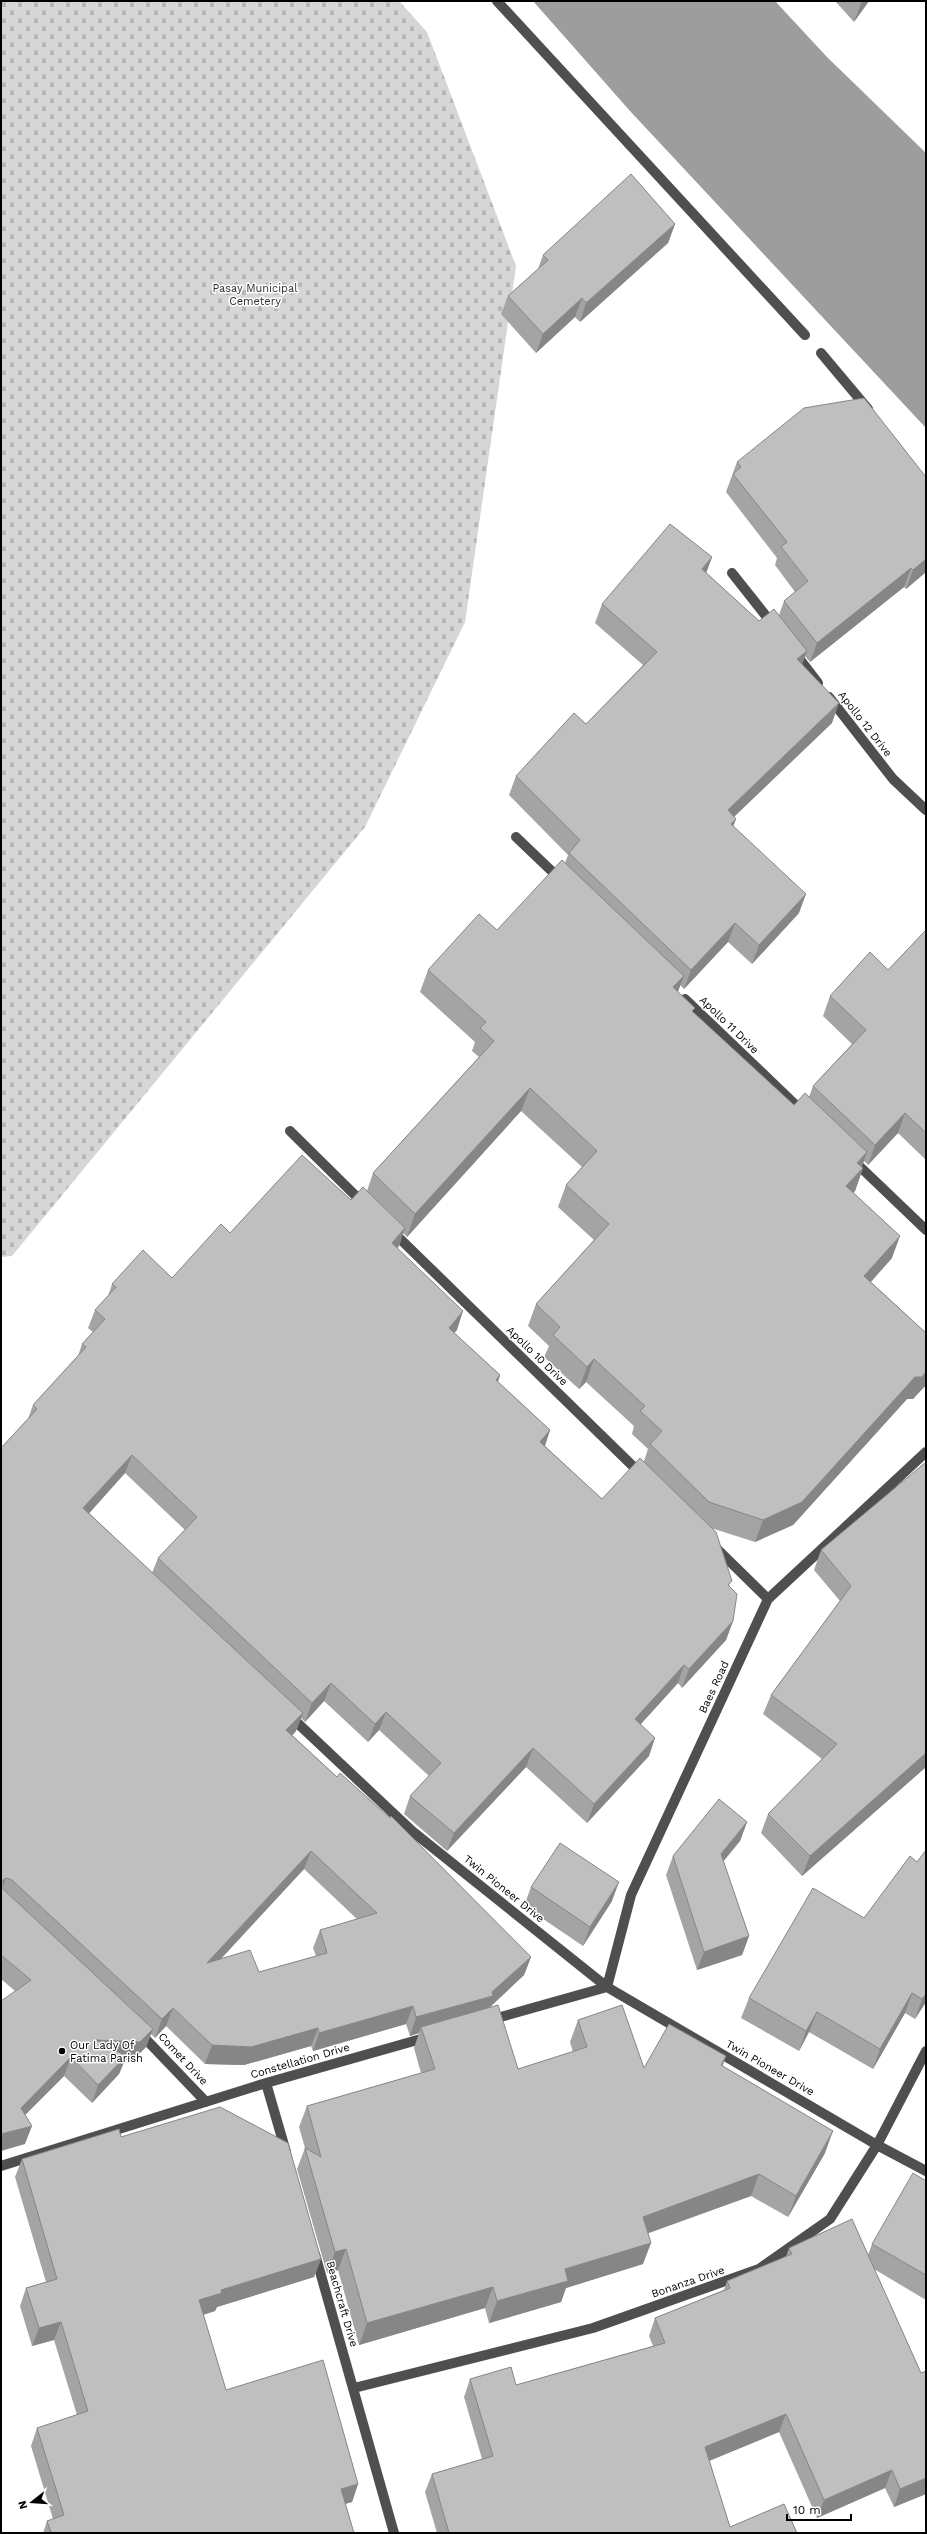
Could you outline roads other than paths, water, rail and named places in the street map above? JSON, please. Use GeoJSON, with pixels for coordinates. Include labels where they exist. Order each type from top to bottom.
{"type":"FeatureCollection","features":[{"type":"Feature","properties":{"kind":"street"},"geometry":{"type":"LineString","coordinates":[[497,1],[805,335]]}},
{"type":"Feature","properties":{"kind":"street"},"geometry":{"type":"LineString","coordinates":[[821,353],[876,418]]}},
{"type":"Feature","properties":{"kind":"street"},"geometry":{"type":"LineString","coordinates":[[732,573],[781,635]]}},
{"type":"Feature","properties":{"kind":"street","name":"Apollo 12 Drive"},"geometry":{"type":"LineString","coordinates":[[790,648],[893,779],[926,810]]}},
{"type":"Feature","properties":{"kind":"street"},"geometry":{"type":"LineString","coordinates":[[516,837],[567,886]]}},
{"type":"Feature","properties":{"kind":"street","name":"Apollo 11 Drive"},"geometry":{"type":"LineString","coordinates":[[675,990],[812,1121]]}},
{"type":"Feature","properties":{"kind":"street"},"geometry":{"type":"LineString","coordinates":[[290,1131],[370,1209]]}},
{"type":"Feature","properties":{"kind":"street"},"geometry":{"type":"LineString","coordinates":[[846,1154],[926,1230]]}},
{"type":"Feature","properties":{"kind":"street","name":"Apollo 10 Drive"},"geometry":{"type":"LineString","coordinates":[[387,1226],[648,1482]]}},
{"type":"Feature","properties":{"kind":"street","name":"Baes Road"},"geometry":{"type":"LineString","coordinates":[[607,1987],[631,1895],[768,1599],[926,1452]]}},
{"type":"Feature","properties":{"kind":"street"},"geometry":{"type":"LineString","coordinates":[[705,1537],[768,1599]]}},
{"type":"Feature","properties":{"kind":"street","name":"Twin Pioneer Drive"},"geometry":{"type":"LineString","coordinates":[[279,1706],[412,1830],[607,1987],[877,2145],[926,2171]]}},
{"type":"Feature","properties":{"kind":"street"},"geometry":{"type":"LineString","coordinates":[[478,2023],[607,1987]]}},
{"type":"Feature","properties":{"kind":"street","name":"Comet Drive"},"geometry":{"type":"LineString","coordinates":[[132,2025],[206,2102]]}},
{"type":"Feature","properties":{"kind":"street","name":"Constellation Drive"},"geometry":{"type":"LineString","coordinates":[[1,2166],[266,2083],[440,2034]]}},
{"type":"Feature","properties":{"kind":"street","name":"Bonanza Drive"},"geometry":{"type":"LineString","coordinates":[[354,2388],[593,2328],[759,2270],[830,2218],[877,2145],[926,2051]]}},
{"type":"Feature","properties":{"kind":"street"},"geometry":{"type":"LineString","coordinates":[[266,2083],[288,2159]]}},
{"type":"Feature","properties":{"kind":"street","name":"Beachcraft Drive"},"geometry":{"type":"LineString","coordinates":[[312,2243],[394,2533]]}},
{"type":"Feature","properties":{"kind":"place","name":"Our Lady Of Fatima Parish"},"geometry":{"type":"Point","coordinates":[62,2051]}},
{"type":"Feature","properties":{"kind":"park label","name":"Pasay Municipal Cemetery"},"geometry":{"type":"Point","coordinates":[255,294]}}]}
